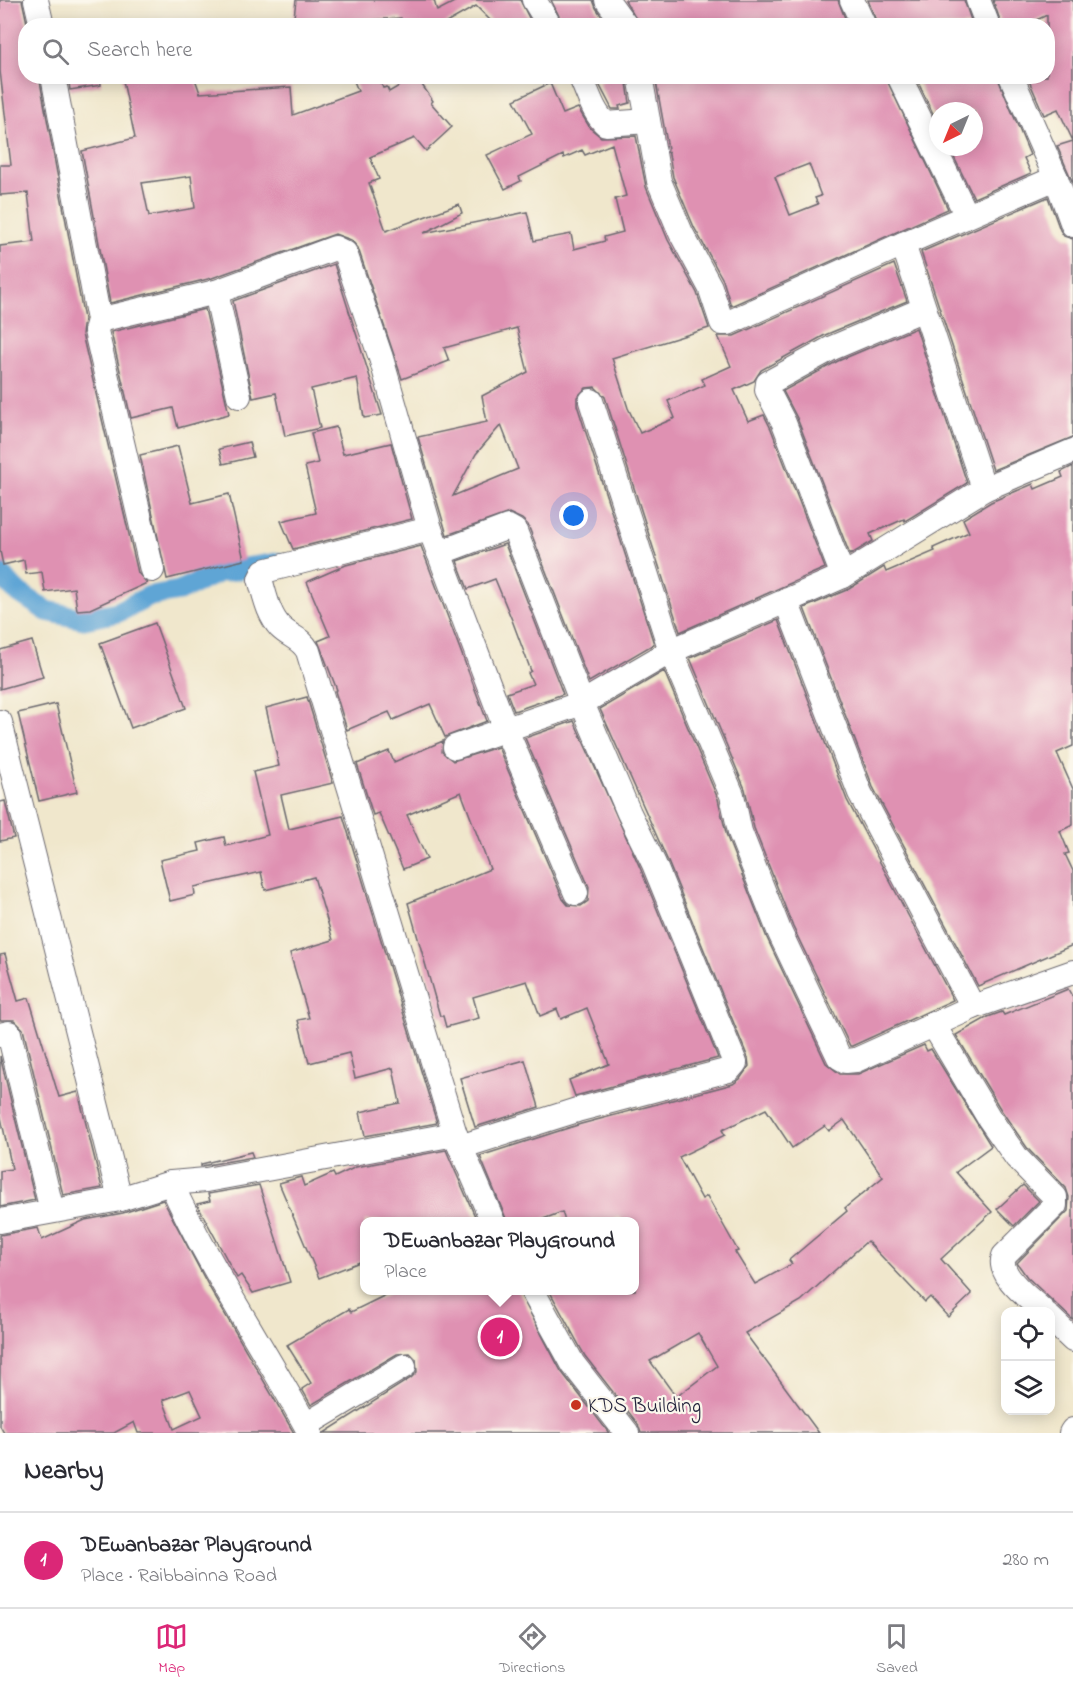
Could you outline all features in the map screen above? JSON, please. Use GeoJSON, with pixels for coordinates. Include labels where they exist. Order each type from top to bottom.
{"type":"FeatureCollection","features":[{"type":"Feature","properties":{"kind":"street"},"geometry":{"type":"LineString","coordinates":[[36,0],[40,18]]}},
{"type":"Feature","properties":{"kind":"street"},"geometry":{"type":"LineString","coordinates":[[534,0],[545,18]]}},
{"type":"Feature","properties":{"kind":"street"},"geometry":{"type":"LineString","coordinates":[[607,0],[621,18]]}},
{"type":"Feature","properties":{"kind":"street"},"geometry":{"type":"LineString","coordinates":[[852,0],[860,18]]}},
{"type":"Feature","properties":{"kind":"street"},"geometry":{"type":"LineString","coordinates":[[978,0],[985,18]]}},
{"type":"Feature","properties":{"kind":"street"},"geometry":{"type":"LineString","coordinates":[[55,84],[99,320],[96,331],[152,570]]}},
{"type":"Feature","properties":{"kind":"street"},"geometry":{"type":"LineString","coordinates":[[584,84],[593,101],[597,117],[606,124],[648,121]]}},
{"type":"Feature","properties":{"kind":"street"},"geometry":{"type":"LineString","coordinates":[[641,84],[659,181],[681,233],[710,287],[722,323],[728,323],[1056,178]]}},
{"type":"Feature","properties":{"kind":"street"},"geometry":{"type":"LineString","coordinates":[[903,84],[967,216]]}},
{"type":"Feature","properties":{"kind":"street"},"geometry":{"type":"LineString","coordinates":[[1015,84],[1056,178],[1073,225]]}},
{"type":"Feature","properties":{"kind":"street"},"geometry":{"type":"LineString","coordinates":[[903,244],[984,489]]}},
{"type":"Feature","properties":{"kind":"street"},"geometry":{"type":"LineString","coordinates":[[99,320],[216,292],[335,248],[345,253],[381,358],[430,529],[506,730],[576,893]]}},
{"type":"Feature","properties":{"kind":"street"},"geometry":{"type":"LineString","coordinates":[[216,292],[238,396]]}},
{"type":"Feature","properties":{"kind":"street"},"geometry":{"type":"LineString","coordinates":[[843,576],[784,423],[767,390],[768,383],[832,348],[924,309]]}},
{"type":"Feature","properties":{"kind":"street"},"geometry":{"type":"LineString","coordinates":[[591,401],[671,651],[732,795],[740,832],[780,933],[839,1057],[846,1061],[856,1060],[973,1007],[1073,972]]}},
{"type":"Feature","properties":{"kind":"street"},"geometry":{"type":"LineString","coordinates":[[455,747],[582,703],[671,651],[843,576],[984,489],[1073,451]]}},
{"type":"Feature","properties":{"kind":"street"},"geometry":{"type":"LineString","coordinates":[[0,1221],[120,1199],[171,1183],[206,1180],[458,1140],[729,1070],[735,1063],[654,864],[629,813],[582,703],[515,531],[508,527],[439,553]]}},
{"type":"Feature","properties":{"kind":"street"},"geometry":{"type":"LineString","coordinates":[[430,529],[264,571],[260,579],[272,616],[280,627],[304,643],[308,651],[458,1140],[491,1217]]}},
{"type":"Feature","properties":{"kind":"street"},"geometry":{"type":"LineString","coordinates":[[786,601],[860,793],[973,1007]]}},
{"type":"Feature","properties":{"kind":"street"},"geometry":{"type":"LineString","coordinates":[[0,722],[120,1199]]}},
{"type":"Feature","properties":{"kind":"street"},"geometry":{"type":"LineString","coordinates":[[933,1024],[989,1118],[1017,1158],[1055,1197],[1055,1205],[1004,1256],[1001,1262],[1004,1273],[1040,1307]]}},
{"type":"Feature","properties":{"kind":"street"},"geometry":{"type":"LineString","coordinates":[[0,1035],[9,1033],[52,1211]]}},
{"type":"Feature","properties":{"kind":"street"},"geometry":{"type":"LineString","coordinates":[[171,1183],[191,1228],[308,1429],[404,1366]]}},
{"type":"Feature","properties":{"kind":"street"},"geometry":{"type":"LineString","coordinates":[[535,1295],[573,1364],[627,1433]]}},
{"type":"Feature","properties":{"kind":"street"},"geometry":{"type":"LineString","coordinates":[[1055,1323],[1073,1340]]}},
{"type":"Feature","properties":{"kind":"building"},"geometry":{"type":"Polygon","coordinates":[[[0,0],[22,0],[26,18],[18,18],[18,84],[40,84],[84,319],[82,334],[138,573],[147,583],[90,609],[77,610],[74,588],[45,592],[42,572],[26,574],[24,560],[3,565],[0,551],[0,246],[34,242],[28,193],[0,195],[0,165],[11,165],[0,71],[0,0]]]}},
{"type":"Feature","properties":{"kind":"building"},"geometry":{"type":"Polygon","coordinates":[[[296,0],[434,0],[437,11],[458,0],[520,0],[529,18],[488,18],[476,6],[455,18],[294,18],[296,0]]]}},
{"type":"Feature","properties":{"kind":"building"},"geometry":{"type":"Polygon","coordinates":[[[551,0],[593,0],[603,18],[560,18],[551,0]]]}},
{"type":"Feature","properties":{"kind":"building"},"geometry":{"type":"Polygon","coordinates":[[[625,0],[838,0],[845,18],[635,18],[625,0]]]}},
{"type":"Feature","properties":{"kind":"building"},"geometry":{"type":"Polygon","coordinates":[[[868,0],[964,0],[970,18],[875,18],[868,0]]]}},
{"type":"Feature","properties":{"kind":"building"},"geometry":{"type":"Polygon","coordinates":[[[993,0],[1073,0],[1073,141],[1058,109],[1044,115],[1030,84],[1055,84],[1055,18],[1047,18],[1047,15],[1041,18],[999,18],[993,0]]]}},
{"type":"Feature","properties":{"kind":"building"},"geometry":{"type":"Polygon","coordinates":[[[69,84],[101,84],[101,85],[70,90],[69,84]]]}},
{"type":"Feature","properties":{"kind":"building"},"geometry":{"type":"Polygon","coordinates":[[[124,84],[197,84],[200,93],[291,87],[293,115],[358,91],[355,84],[381,84],[383,88],[387,87],[389,92],[402,84],[421,84],[433,101],[431,103],[452,127],[426,151],[415,138],[370,157],[379,179],[369,183],[386,231],[459,204],[462,213],[424,233],[527,212],[534,241],[571,234],[574,249],[605,241],[604,237],[623,232],[615,199],[626,196],[612,144],[585,155],[582,150],[564,158],[563,155],[519,177],[521,181],[505,189],[487,155],[532,134],[514,100],[550,84],[563,114],[578,108],[590,128],[601,137],[636,136],[646,187],[668,240],[697,293],[709,328],[612,358],[628,408],[640,433],[675,418],[668,401],[705,385],[702,379],[731,366],[718,336],[734,336],[894,264],[907,301],[825,335],[761,370],[754,381],[734,390],[748,421],[764,415],[825,568],[680,632],[605,397],[595,387],[586,388],[577,397],[577,405],[654,644],[589,682],[528,525],[522,519],[509,513],[447,535],[418,437],[487,422],[482,396],[528,372],[517,328],[444,348],[449,361],[402,379],[358,248],[351,240],[335,234],[212,278],[110,303],[82,151],[135,138],[124,84]],[[191,176],[142,183],[149,216],[195,208],[191,176]],[[501,425],[476,454],[453,496],[518,469],[501,425]]]}},
{"type":"Feature","properties":{"kind":"building"},"geometry":{"type":"Polygon","coordinates":[[[599,84],[627,84],[630,103],[619,106],[620,109],[612,109],[599,84]]]}},
{"type":"Feature","properties":{"kind":"building"},"geometry":{"type":"Polygon","coordinates":[[[656,84],[889,84],[948,209],[731,306],[723,280],[694,227],[673,177],[656,84]],[[809,164],[775,177],[790,215],[818,204],[815,198],[821,196],[809,164]]]}},
{"type":"Feature","properties":{"kind":"building"},"geometry":{"type":"Polygon","coordinates":[[[919,84],[1000,84],[1030,155],[1024,158],[1031,173],[974,198],[953,156],[983,156],[983,102],[929,102],[929,105],[919,84]]]}},
{"type":"Feature","properties":{"kind":"building"},"geometry":{"type":"Polygon","coordinates":[[[1073,141],[1073,183],[1057,146],[1073,141]]]}},
{"type":"Feature","properties":{"kind":"building"},"geometry":{"type":"Polygon","coordinates":[[[1048,197],[1060,230],[1064,236],[1073,239],[1073,437],[993,470],[921,252],[1048,197]]]}},
{"type":"Feature","properties":{"kind":"building"},"geometry":{"type":"Polygon","coordinates":[[[334,264],[382,415],[364,418],[357,378],[311,389],[320,428],[285,436],[276,393],[253,398],[233,301],[334,264]]]}},
{"type":"Feature","properties":{"kind":"building"},"geometry":{"type":"Polygon","coordinates":[[[205,309],[229,414],[178,428],[173,408],[131,418],[111,332],[205,309]]]}},
{"type":"Feature","properties":{"kind":"building"},"geometry":{"type":"Polygon","coordinates":[[[916,328],[967,483],[905,521],[904,519],[870,534],[873,541],[850,555],[797,418],[783,391],[838,361],[916,328]]]}},
{"type":"Feature","properties":{"kind":"building"},"geometry":{"type":"Polygon","coordinates":[[[336,427],[343,454],[391,443],[412,519],[293,549],[281,521],[316,513],[305,466],[318,463],[311,433],[336,427]]]}},
{"type":"Feature","properties":{"kind":"building"},"geometry":{"type":"Polygon","coordinates":[[[249,442],[253,457],[223,464],[219,449],[249,442]]]}},
{"type":"Feature","properties":{"kind":"building"},"geometry":{"type":"Polygon","coordinates":[[[178,446],[192,503],[229,494],[244,560],[167,579],[140,455],[178,446]]]}},
{"type":"Feature","properties":{"kind":"building"},"geometry":{"type":"Polygon","coordinates":[[[1073,466],[1073,746],[1057,753],[1073,789],[1073,825],[1060,831],[1069,853],[1065,854],[1073,871],[1073,945],[978,986],[873,787],[804,608],[849,589],[884,567],[886,572],[935,551],[933,548],[969,532],[963,519],[991,502],[1033,484],[1035,489],[1063,477],[1061,472],[1073,466]]]}},
{"type":"Feature","properties":{"kind":"building"},"geometry":{"type":"Polygon","coordinates":[[[505,544],[563,694],[514,711],[507,693],[533,684],[528,673],[531,671],[512,620],[495,579],[468,589],[457,561],[505,544]]]}},
{"type":"Feature","properties":{"kind":"building"},"geometry":{"type":"Polygon","coordinates":[[[421,546],[487,721],[445,737],[430,704],[393,720],[389,712],[347,730],[335,691],[337,690],[318,641],[330,636],[307,582],[346,565],[421,546]]]}},
{"type":"Feature","properties":{"kind":"building"},"geometry":{"type":"Polygon","coordinates":[[[778,620],[847,800],[953,1000],[852,1046],[793,927],[754,828],[745,789],[690,658],[778,620]]]}},
{"type":"Feature","properties":{"kind":"building"},"geometry":{"type":"Polygon","coordinates":[[[155,623],[186,708],[131,728],[100,643],[155,623]]]}},
{"type":"Feature","properties":{"kind":"building"},"geometry":{"type":"Polygon","coordinates":[[[32,641],[43,677],[0,689],[0,650],[32,641]]]}},
{"type":"Feature","properties":{"kind":"building"},"geometry":{"type":"Polygon","coordinates":[[[664,671],[718,799],[727,837],[767,938],[826,1063],[840,1074],[858,1074],[924,1045],[927,1051],[931,1049],[991,1146],[956,1172],[992,1212],[941,1259],[972,1294],[948,1317],[930,1297],[925,1302],[867,1241],[801,1301],[745,1333],[819,1433],[641,1433],[638,1424],[585,1356],[552,1295],[639,1295],[639,1217],[564,1217],[562,1212],[549,1217],[505,1217],[480,1156],[581,1124],[733,1084],[740,1079],[749,1066],[748,1058],[667,859],[600,709],[664,671]],[[766,1109],[722,1130],[725,1135],[679,1157],[702,1199],[707,1196],[738,1251],[735,1252],[755,1284],[792,1264],[789,1260],[847,1211],[845,1208],[883,1177],[844,1120],[829,1131],[825,1126],[792,1148],[766,1109]],[[698,1333],[650,1361],[676,1397],[717,1366],[698,1333]]]}},
{"type":"Feature","properties":{"kind":"building"},"geometry":{"type":"Polygon","coordinates":[[[307,697],[333,783],[281,795],[289,829],[343,816],[437,1123],[365,1136],[360,1112],[400,1103],[393,1068],[355,1078],[349,1053],[309,1063],[298,1020],[309,1018],[290,953],[333,940],[314,877],[265,890],[261,872],[194,887],[195,895],[170,901],[160,860],[200,851],[198,843],[224,837],[226,846],[268,835],[253,772],[279,766],[266,708],[307,697]]]}},
{"type":"Feature","properties":{"kind":"building"},"geometry":{"type":"Polygon","coordinates":[[[56,704],[77,792],[39,801],[18,713],[56,704]]]}},
{"type":"Feature","properties":{"kind":"building"},"geometry":{"type":"Polygon","coordinates":[[[574,721],[641,870],[718,1058],[575,1096],[569,1080],[609,1064],[587,1008],[561,1019],[557,1009],[540,1016],[527,981],[473,997],[479,1018],[446,1027],[443,1016],[440,1016],[408,903],[490,869],[461,792],[407,815],[427,859],[403,869],[379,813],[373,815],[357,764],[389,751],[394,762],[443,741],[442,752],[453,761],[498,747],[563,899],[568,905],[581,906],[588,901],[589,887],[525,738],[574,721]]]}},
{"type":"Feature","properties":{"kind":"building"},"geometry":{"type":"Polygon","coordinates":[[[5,801],[14,838],[0,841],[0,802],[5,801]]]}},
{"type":"Feature","properties":{"kind":"building"},"geometry":{"type":"Polygon","coordinates":[[[5,954],[18,1001],[29,998],[59,1097],[78,1092],[102,1188],[63,1195],[23,1029],[14,1020],[0,1020],[0,955],[5,954]]]}},
{"type":"Feature","properties":{"kind":"building"},"geometry":{"type":"Polygon","coordinates":[[[1068,989],[1073,998],[1073,1320],[1027,1277],[1017,1263],[1068,1211],[1069,1197],[1066,1188],[1028,1149],[1001,1110],[956,1035],[988,1017],[1002,1012],[1004,1015],[1068,989]]]}},
{"type":"Feature","properties":{"kind":"building"},"geometry":{"type":"Polygon","coordinates":[[[0,1056],[35,1200],[0,1207],[0,1171],[12,1169],[0,1113],[0,1056]]]}},
{"type":"Feature","properties":{"kind":"building"},"geometry":{"type":"Polygon","coordinates":[[[525,1060],[539,1107],[475,1127],[460,1078],[525,1060]]]}},
{"type":"Feature","properties":{"kind":"building"},"geometry":{"type":"Polygon","coordinates":[[[446,1150],[475,1217],[360,1217],[360,1262],[319,1278],[279,1183],[301,1177],[304,1186],[333,1173],[335,1177],[356,1167],[446,1150]]]}},
{"type":"Feature","properties":{"kind":"building"},"geometry":{"type":"Polygon","coordinates":[[[251,1152],[253,1157],[201,1166],[201,1164],[251,1152]]]}},
{"type":"Feature","properties":{"kind":"building"},"geometry":{"type":"Polygon","coordinates":[[[259,1185],[290,1282],[253,1293],[241,1275],[237,1278],[197,1204],[210,1201],[208,1194],[259,1185]]]}},
{"type":"Feature","properties":{"kind":"building"},"geometry":{"type":"Polygon","coordinates":[[[1023,1185],[1039,1201],[1014,1226],[997,1209],[1023,1185]]]}},
{"type":"Feature","properties":{"kind":"building"},"geometry":{"type":"Polygon","coordinates":[[[163,1200],[208,1285],[294,1433],[138,1433],[134,1422],[114,1433],[4,1433],[0,1426],[0,1235],[38,1228],[42,1240],[85,1220],[123,1213],[163,1200]],[[190,1390],[163,1400],[174,1429],[202,1416],[190,1390]]]}},
{"type":"Feature","properties":{"kind":"building"},"geometry":{"type":"Polygon","coordinates":[[[386,1295],[521,1295],[561,1371],[609,1433],[324,1433],[417,1372],[416,1359],[410,1353],[397,1354],[311,1405],[302,1389],[311,1383],[287,1345],[349,1309],[351,1312],[386,1295]]]}},
{"type":"Feature","properties":{"kind":"waterway"},"geometry":{"type":"LineString","coordinates":[[0,573],[15,590],[47,611],[84,619],[118,612],[150,596],[179,591],[219,572],[279,563]]}},
{"type":"Feature","properties":{"kind":"place","name":"DEwanbazar PlayGround"},"geometry":{"type":"Point","coordinates":[500,1337]}},
{"type":"Feature","properties":{"kind":"place","name":"KDS Building"},"geometry":{"type":"Point","coordinates":[576,1405]}}]}
